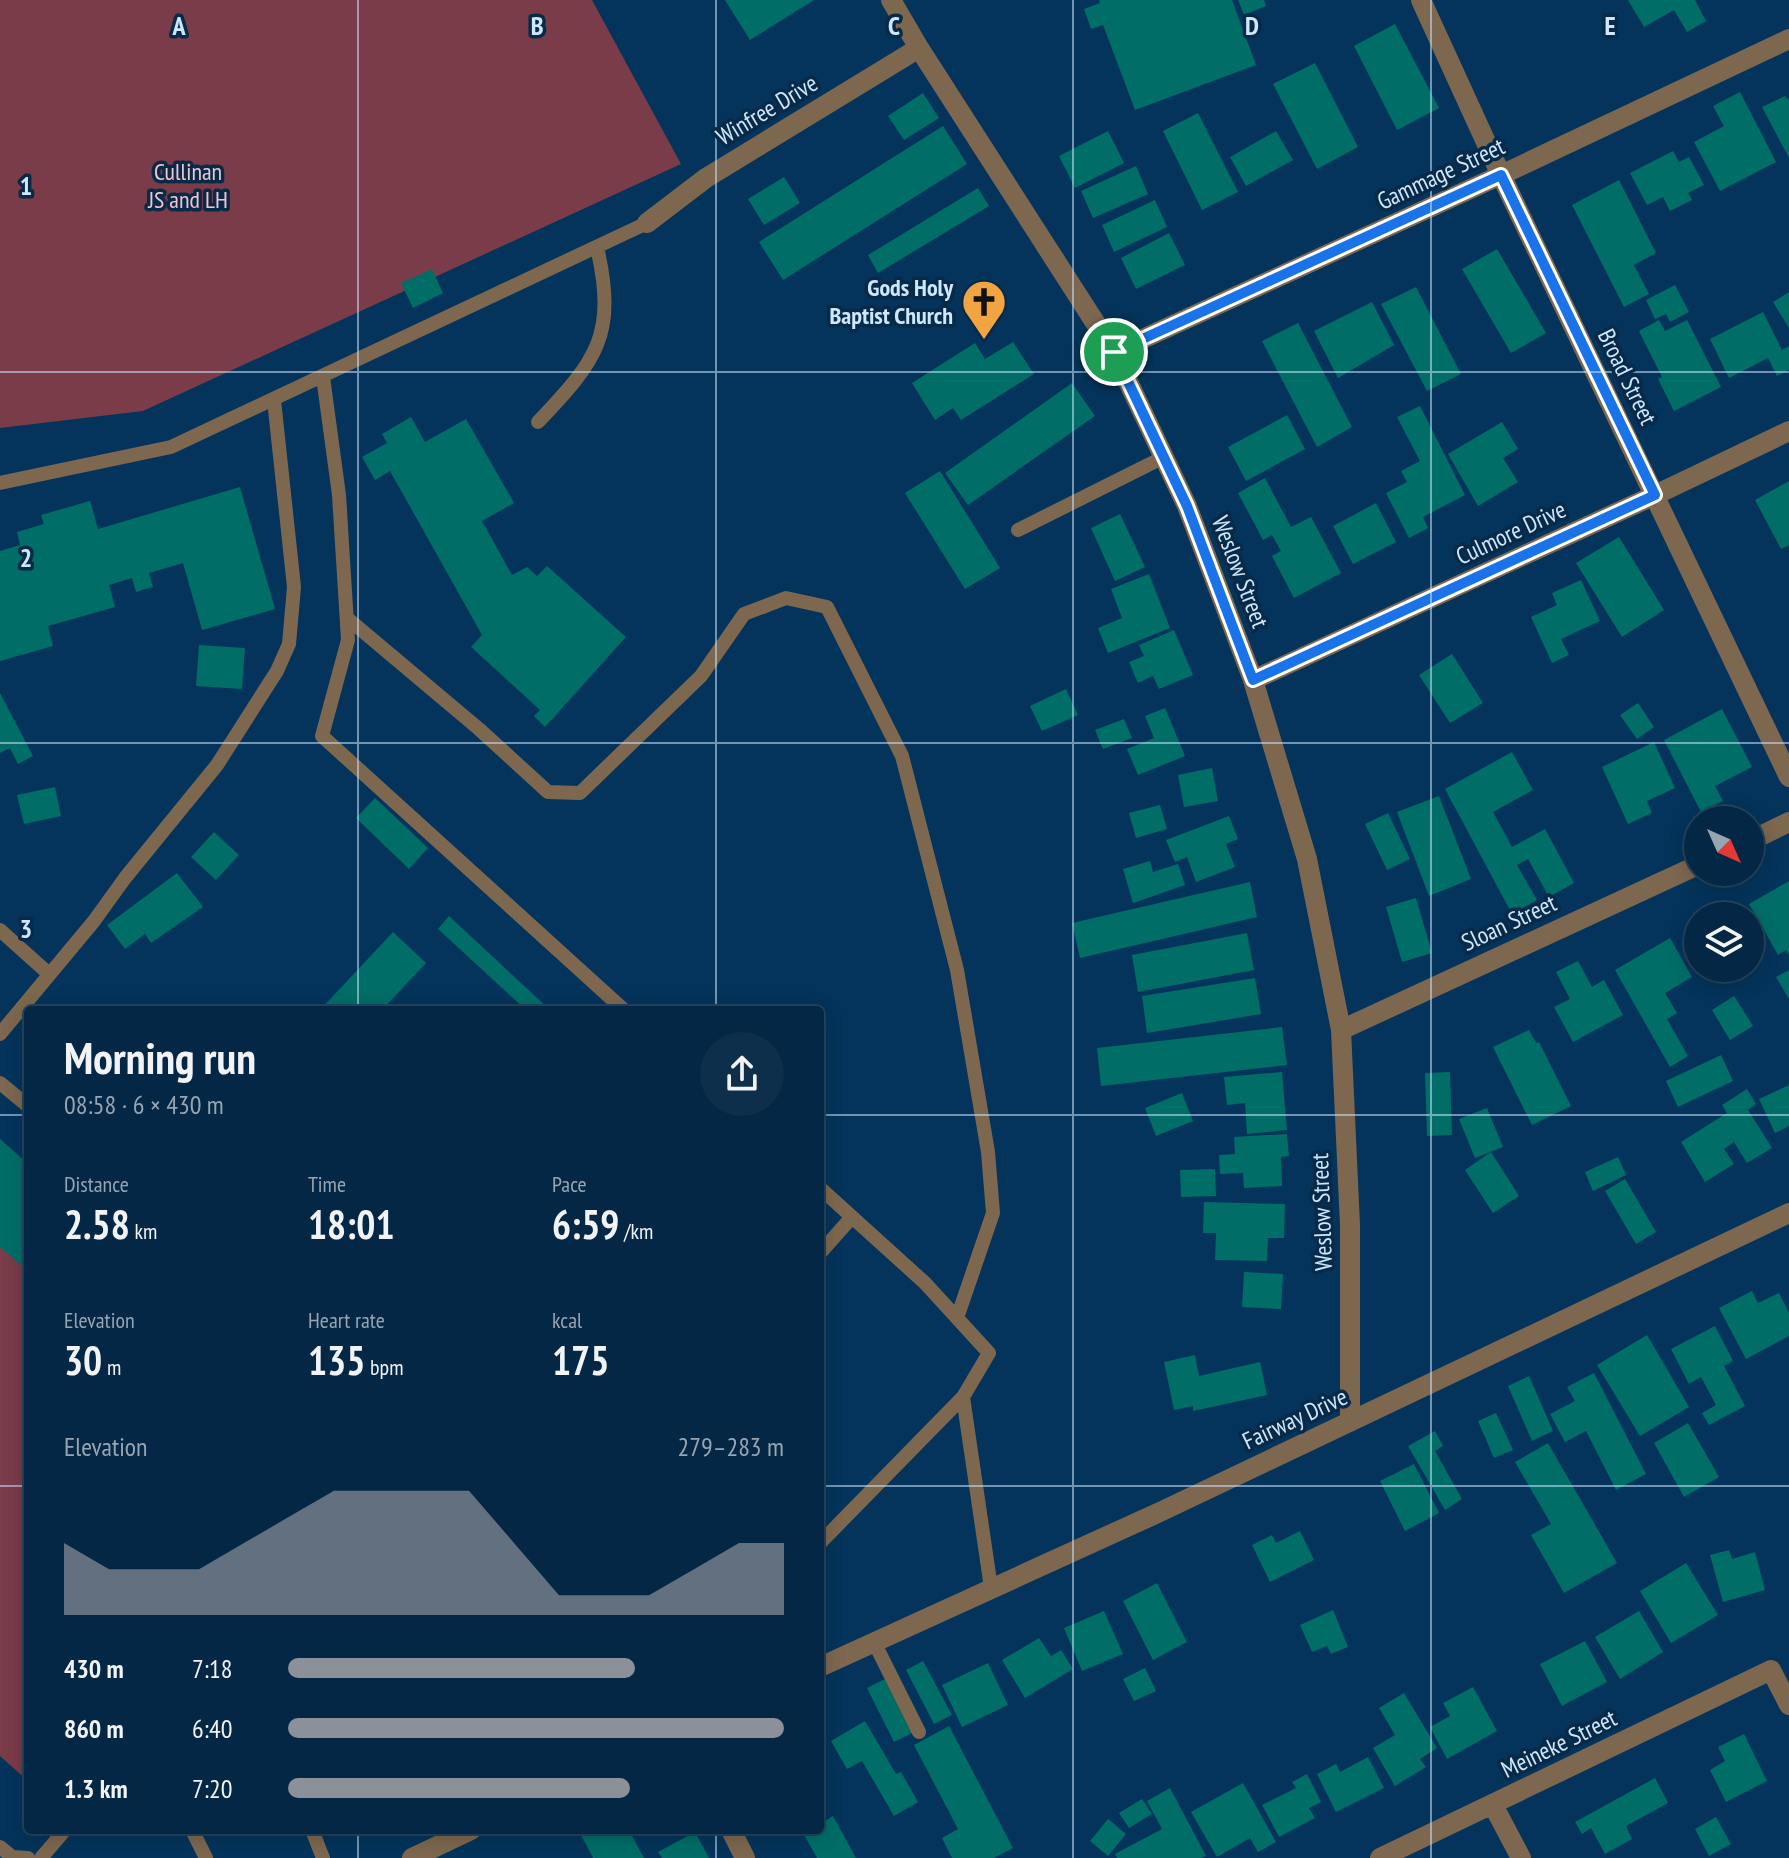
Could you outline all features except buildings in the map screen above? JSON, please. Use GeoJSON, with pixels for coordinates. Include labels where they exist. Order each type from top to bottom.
{"type":"FeatureCollection","features":[{"type":"Feature","properties":{"kind":"street","name":"Weslow Street"},"geometry":{"type":"LineString","coordinates":[[891,0],[1114,352],[1187,506],[1253,680],[1307,859],[1341,1030],[1350,1225],[1350,1422]]}},
{"type":"Feature","properties":{"kind":"street","name":"Broad Street"},"geometry":{"type":"LineString","coordinates":[[1421,0],[1501,175],[1789,777]]}},
{"type":"Feature","properties":{"kind":"street","name":"Gammage Street"},"geometry":{"type":"LineString","coordinates":[[1114,352],[1789,39]]}},
{"type":"Feature","properties":{"kind":"street","name":"Winfree Drive"},"geometry":{"type":"LineString","coordinates":[[647,223],[706,178],[919,48]]}},
{"type":"Feature","properties":{"kind":"street","name":"Culmore Drive"},"geometry":{"type":"LineString","coordinates":[[1253,680],[1789,431]]}},
{"type":"Feature","properties":{"kind":"street"},"geometry":{"type":"LineString","coordinates":[[1764,834],[1789,822]]}},
{"type":"Feature","properties":{"kind":"street","name":"Sloan Street"},"geometry":{"type":"LineString","coordinates":[[1341,1030],[1684,871]]}},
{"type":"Feature","properties":{"kind":"street","name":"Fairway Drive"},"geometry":{"type":"LineString","coordinates":[[824,1665],[1350,1422],[1789,1213]]}},
{"type":"Feature","properties":{"kind":"street","name":"Meineke Street"},"geometry":{"type":"LineString","coordinates":[[1380,1858],[1771,1670],[1789,1705]]}},
{"type":"Feature","properties":{"kind":"street"},"geometry":{"type":"LineString","coordinates":[[1493,1805],[1521,1858]]}},
{"type":"Feature","properties":{"kind":"street"},"geometry":{"type":"LineString","coordinates":[[412,1858],[438,1853],[465,1834]]}},
{"type":"Feature","properties":{"kind":"street"},"geometry":{"type":"LineString","coordinates":[[733,1834],[745,1858]]}},
{"type":"Feature","properties":{"kind":"lane"},"geometry":{"type":"LineString","coordinates":[[0,483],[171,447],[647,223]]}},
{"type":"Feature","properties":{"kind":"lane"},"geometry":{"type":"LineString","coordinates":[[538,422],[579,378],[601,336],[605,312],[604,289],[597,247]]}},
{"type":"Feature","properties":{"kind":"lane"},"geometry":{"type":"LineString","coordinates":[[323,377],[339,495],[348,640],[322,736],[620,1006]]}},
{"type":"Feature","properties":{"kind":"lane"},"geometry":{"type":"LineString","coordinates":[[0,1034],[217,765],[277,671],[289,644],[294,587],[274,400]]}},
{"type":"Feature","properties":{"kind":"lane"},"geometry":{"type":"LineString","coordinates":[[1018,530],[1164,457]]}},
{"type":"Feature","properties":{"kind":"lane"},"geometry":{"type":"LineString","coordinates":[[347,618],[479,729],[548,792],[580,793],[701,676],[744,614],[786,598],[827,607],[902,756],[957,970],[988,1152],[993,1213],[957,1318]]}},
{"type":"Feature","properties":{"kind":"lane"},"geometry":{"type":"LineString","coordinates":[[0,930],[49,974]]}},
{"type":"Feature","properties":{"kind":"lane"},"geometry":{"type":"LineString","coordinates":[[0,1083],[24,1103]]}},
{"type":"Feature","properties":{"kind":"lane"},"geometry":{"type":"LineString","coordinates":[[824,1192],[925,1283],[989,1353],[963,1397],[824,1539]]}},
{"type":"Feature","properties":{"kind":"lane"},"geometry":{"type":"LineString","coordinates":[[824,1248],[852,1217]]}},
{"type":"Feature","properties":{"kind":"lane"},"geometry":{"type":"LineString","coordinates":[[963,1397],[991,1588]]}},
{"type":"Feature","properties":{"kind":"lane"},"geometry":{"type":"LineString","coordinates":[[874,1642],[919,1732]]}},
{"type":"Feature","properties":{"kind":"lane"},"geometry":{"type":"LineString","coordinates":[[41,1858],[62,1834]]}},
{"type":"Feature","properties":{"kind":"lane"},"geometry":{"type":"LineString","coordinates":[[194,1834],[206,1858]]}},
{"type":"Feature","properties":{"kind":"lane"},"geometry":{"type":"LineString","coordinates":[[314,1834],[323,1858]]}},
{"type":"Feature","properties":{"kind":"lane"},"geometry":{"type":"LineString","coordinates":[[7,1854],[28,1858]]}},
{"type":"Feature","properties":{"kind":"green space","name":"Cullinan JS and LH"},"geometry":{"type":"Polygon","coordinates":[[[0,0],[592,0],[681,164],[143,411],[0,428],[0,0]]]}},
{"type":"Feature","properties":{"kind":"green space"},"geometry":{"type":"Polygon","coordinates":[[[0,1139],[24,1160],[24,1777],[0,1756],[0,1139]]]}},
{"type":"Feature","properties":{"kind":"place","name":"Gods Holy Baptist Church"},"geometry":{"type":"Point","coordinates":[984,341]}},
{"type":"Feature","properties":{"kind":"route"},"geometry":{"type":"LineString","coordinates":[[1501,175],[1655,495],[1253,680],[1187,506],[1114,352],[1501,175]]}}]}
